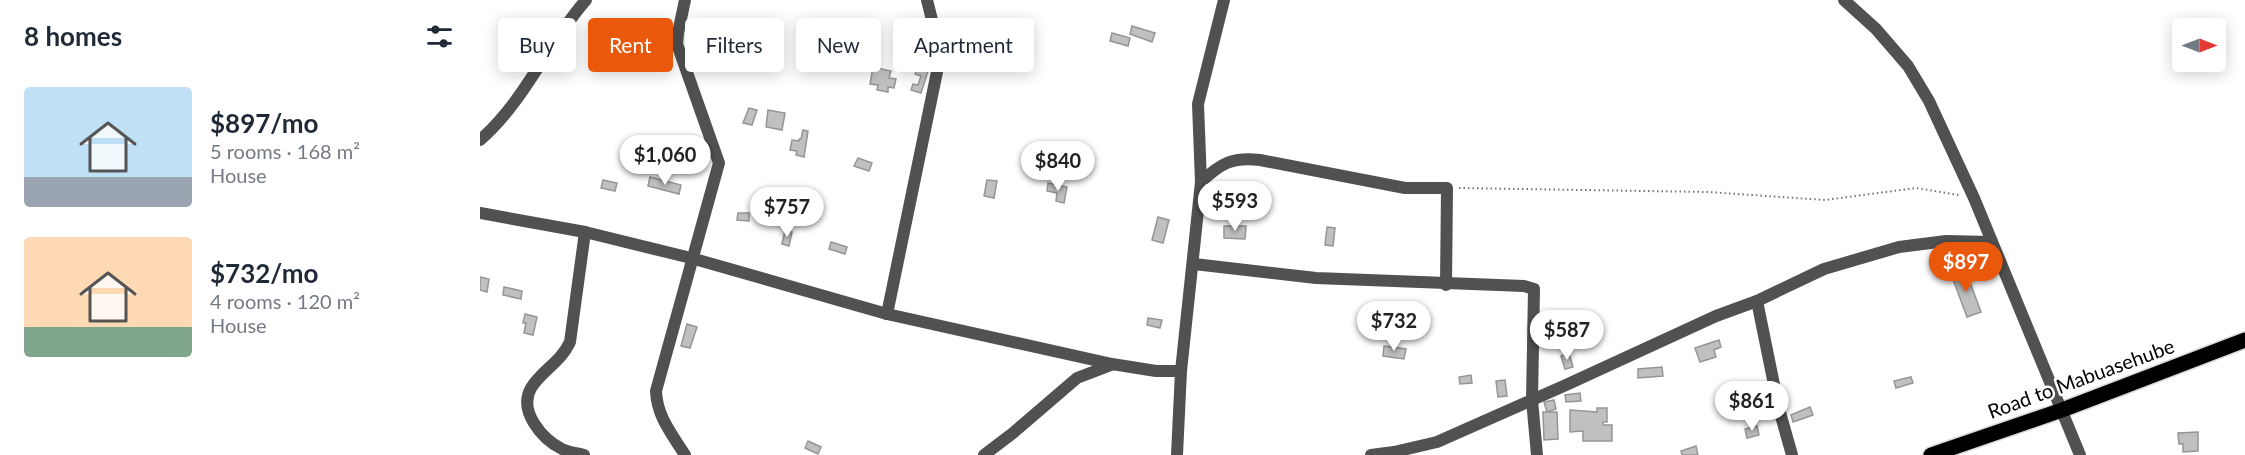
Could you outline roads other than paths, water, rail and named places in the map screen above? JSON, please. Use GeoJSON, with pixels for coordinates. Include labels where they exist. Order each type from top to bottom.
{"type":"FeatureCollection","features":[{"type":"Feature","properties":{"kind":"main road","name":"Road to Mabuasehube"},"geometry":{"type":"LineString","coordinates":[[1931,455],[2062,410],[2245,340]]}},
{"type":"Feature","properties":{"kind":"street"},"geometry":{"type":"LineString","coordinates":[[480,140],[509,112],[562,30],[586,0]]}},
{"type":"Feature","properties":{"kind":"street"},"geometry":{"type":"LineString","coordinates":[[685,0],[678,44],[719,163],[656,392],[656,403],[661,416],[685,455]]}},
{"type":"Feature","properties":{"kind":"street"},"geometry":{"type":"LineString","coordinates":[[887,314],[938,67],[936,36],[927,0]]}},
{"type":"Feature","properties":{"kind":"street"},"geometry":{"type":"LineString","coordinates":[[1177,455],[1181,371],[1201,182],[1198,104],[1224,0]]}},
{"type":"Feature","properties":{"kind":"street"},"geometry":{"type":"LineString","coordinates":[[1844,0],[1876,29],[1908,66],[1929,101],[1974,198],[2080,455]]}},
{"type":"Feature","properties":{"kind":"street"},"geometry":{"type":"LineString","coordinates":[[1201,182],[1222,165],[1240,158],[1405,188],[1447,188],[1446,285]]}},
{"type":"Feature","properties":{"kind":"street"},"geometry":{"type":"LineString","coordinates":[[480,213],[585,232],[691,258],[887,314],[1112,364],[1156,371],[1181,371]]}},
{"type":"Feature","properties":{"kind":"street"},"geometry":{"type":"LineString","coordinates":[[584,455],[562,449],[543,436],[532,417],[528,399],[532,386],[566,351],[570,342],[585,232]]}},
{"type":"Feature","properties":{"kind":"street"},"geometry":{"type":"LineString","coordinates":[[1371,455],[1437,442],[1716,316],[1757,301],[1824,269],[1860,257],[1899,248],[1947,241],[1992,242]]}},
{"type":"Feature","properties":{"kind":"street"},"geometry":{"type":"LineString","coordinates":[[1194,264],[1316,278],[1446,285],[1524,286],[1534,289],[1532,400],[1537,455]]}},
{"type":"Feature","properties":{"kind":"street"},"geometry":{"type":"LineString","coordinates":[[1757,301],[1779,409],[1792,455]]}},
{"type":"Feature","properties":{"kind":"street"},"geometry":{"type":"LineString","coordinates":[[984,455],[1077,378],[1112,364]]}}]}
